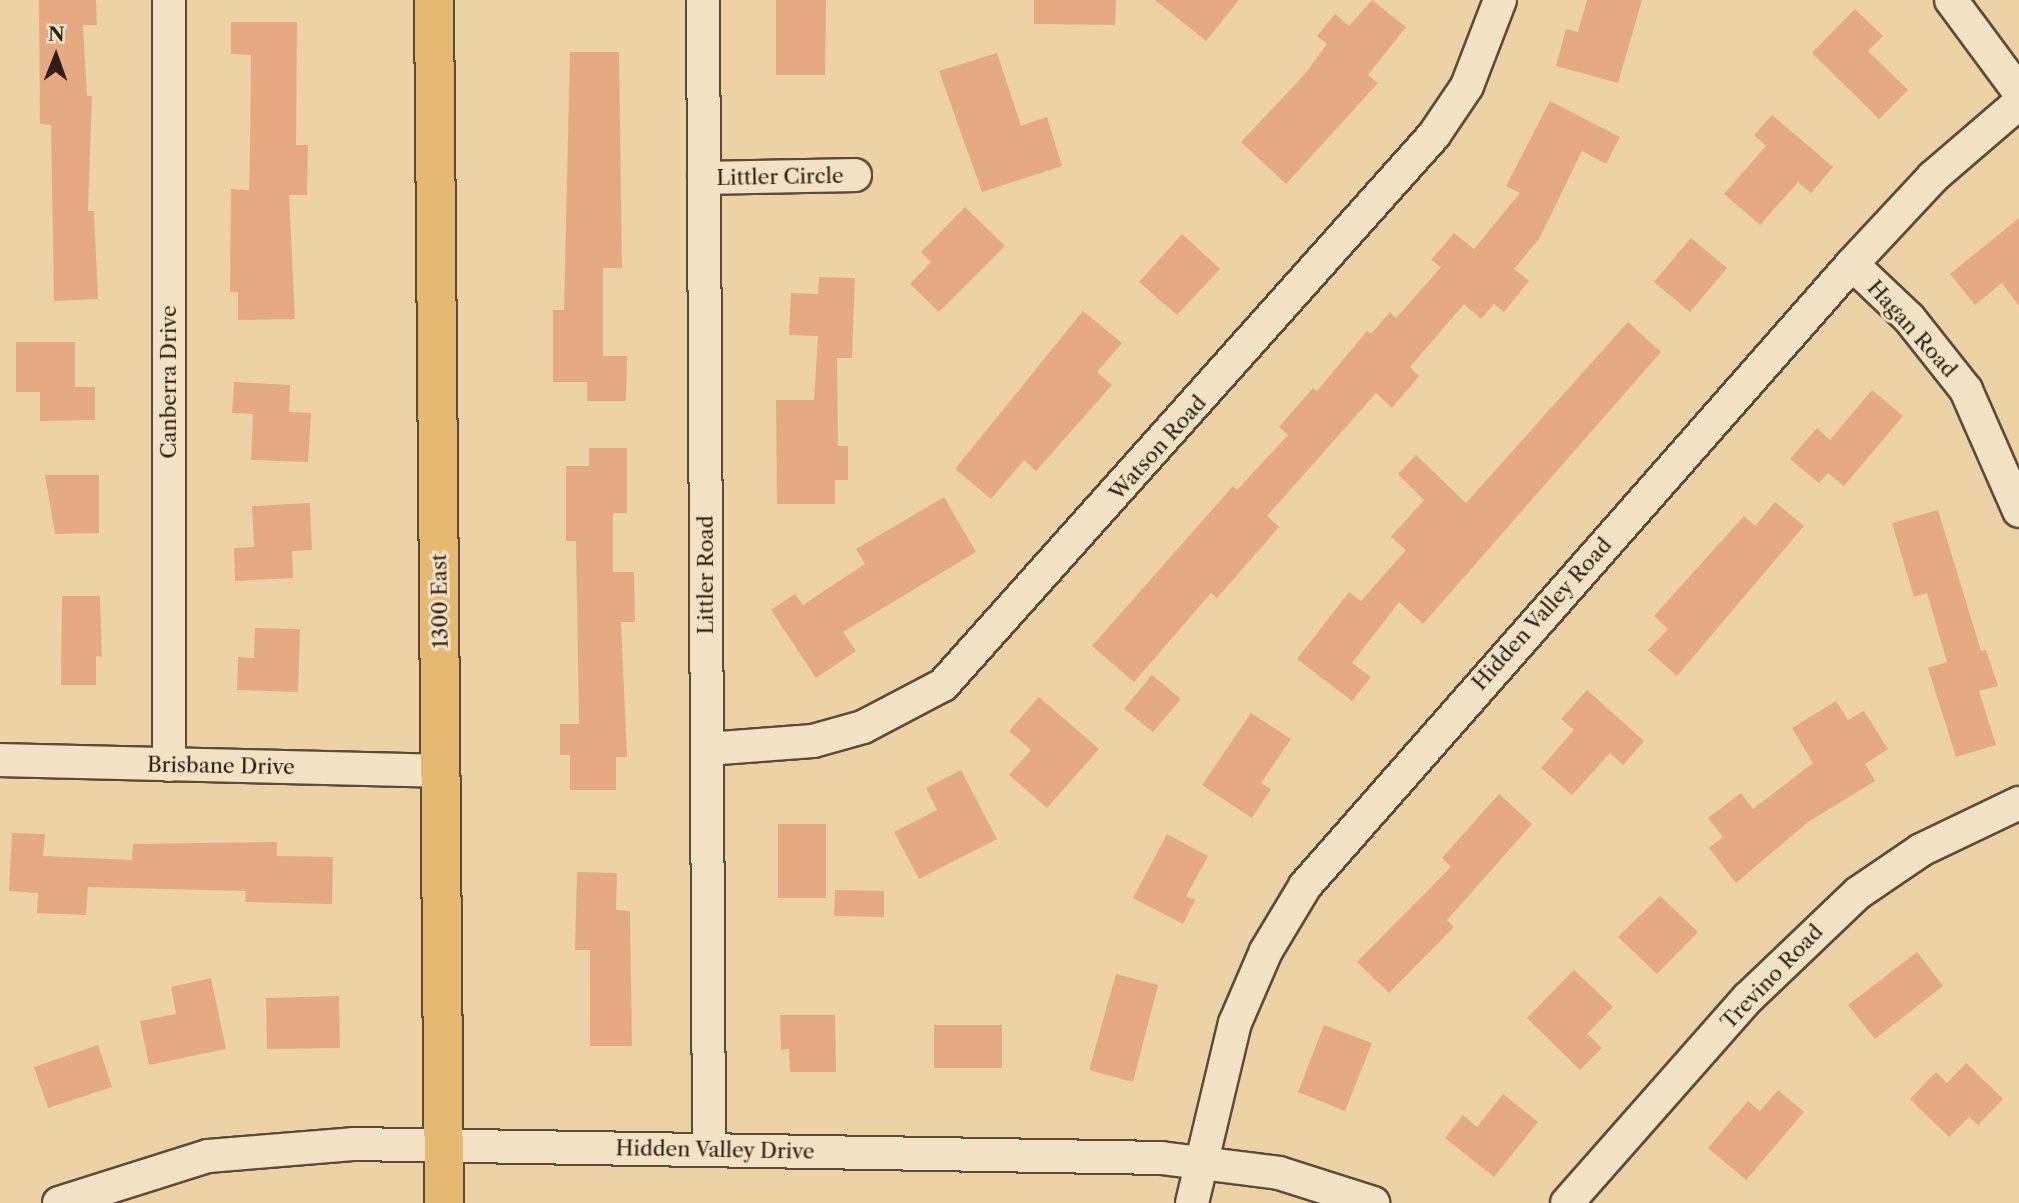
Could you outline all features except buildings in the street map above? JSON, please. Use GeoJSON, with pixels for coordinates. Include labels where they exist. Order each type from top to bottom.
{"type":"FeatureCollection","features":[{"type":"Feature","properties":{"kind":"main road","name":"1300 East"},"geometry":{"type":"LineString","coordinates":[[433,0],[444,1203]]}},
{"type":"Feature","properties":{"kind":"street","name":"Canberra Drive"},"geometry":{"type":"LineString","coordinates":[[169,0],[169,765]]}},
{"type":"Feature","properties":{"kind":"street","name":"Littler Road"},"geometry":{"type":"LineString","coordinates":[[703,0],[709,1150]]}},
{"type":"Feature","properties":{"kind":"street","name":"Watson Road"},"geometry":{"type":"LineString","coordinates":[[707,749],[763,748],[838,734],[909,707],[943,685],[1434,135],[1467,86],[1500,0]]}},
{"type":"Feature","properties":{"kind":"street"},"geometry":{"type":"LineString","coordinates":[[1951,0],[2019,92]]}},
{"type":"Feature","properties":{"kind":"street","name":"Hidden Valley Road"},"geometry":{"type":"LineString","coordinates":[[1192,1203],[1235,1023],[1266,951],[1305,886],[1852,264],[1933,177],[2019,103]]}},
{"type":"Feature","properties":{"kind":"street","name":"Littler Circle"},"geometry":{"type":"LineString","coordinates":[[704,178],[855,175]]}},
{"type":"Feature","properties":{"kind":"street","name":"Hagan Road"},"geometry":{"type":"LineString","coordinates":[[1852,264],[1916,327],[1966,390],[2019,511]]}},
{"type":"Feature","properties":{"kind":"street","name":"Brisbane Drive"},"geometry":{"type":"LineString","coordinates":[[0,760],[442,771]]}},
{"type":"Feature","properties":{"kind":"street","name":"Trevino Road"},"geometry":{"type":"LineString","coordinates":[[1567,1203],[1748,998],[1858,893],[1921,850],[2019,803]]}},
{"type":"Feature","properties":{"kind":"street","name":"Hidden Valley Drive"},"geometry":{"type":"LineString","coordinates":[[62,1202],[208,1156],[304,1144],[1201,1161],[1279,1173],[1373,1203]]}}]}
